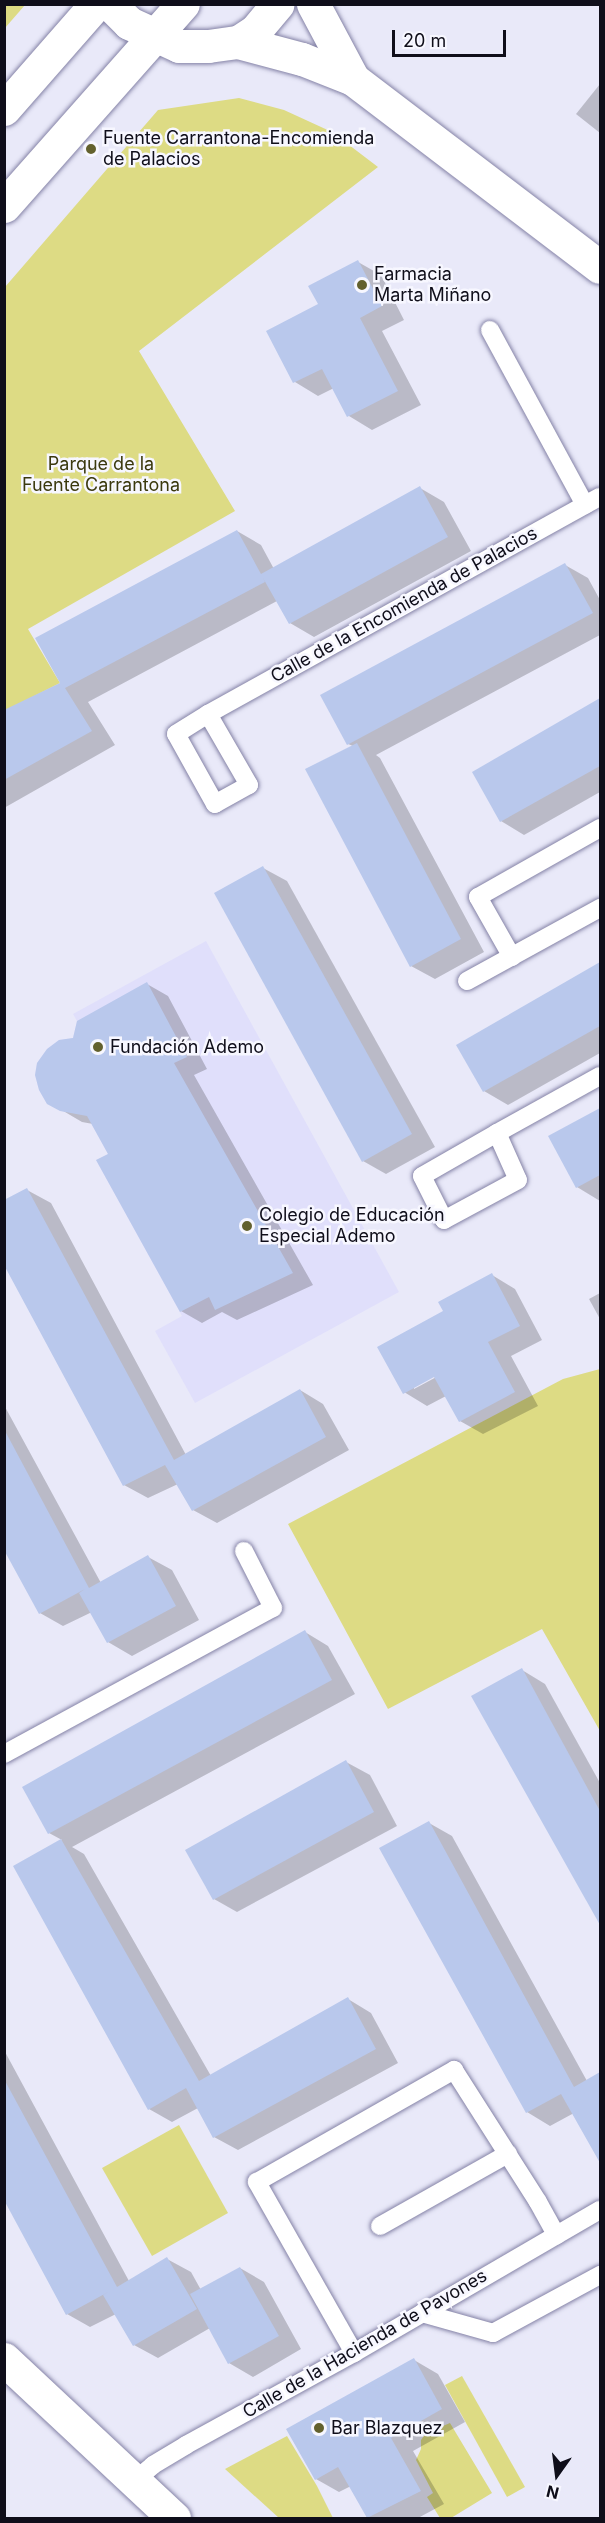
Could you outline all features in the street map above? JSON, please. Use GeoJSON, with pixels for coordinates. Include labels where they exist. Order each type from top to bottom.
{"type":"FeatureCollection","features":[{"type":"Feature","properties":{"kind":"street"},"geometry":{"type":"LineString","coordinates":[[4,109],[96,4]]}},
{"type":"Feature","properties":{"kind":"street"},"geometry":{"type":"LineString","coordinates":[[110,4],[129,23],[155,37],[179,46],[208,46],[238,42],[302,59],[353,79],[600,267]]}},
{"type":"Feature","properties":{"kind":"street"},"geometry":{"type":"LineString","coordinates":[[4,206],[183,4]]}},
{"type":"Feature","properties":{"kind":"street"},"geometry":{"type":"LineString","coordinates":[[238,42],[255,31],[278,4]]}},
{"type":"Feature","properties":{"kind":"street"},"geometry":{"type":"LineString","coordinates":[[313,4],[353,79]]}},
{"type":"Feature","properties":{"kind":"street"},"geometry":{"type":"LineString","coordinates":[[4,2359],[174,2518]]}},
{"type":"Feature","properties":{"kind":"lane"},"geometry":{"type":"LineString","coordinates":[[490,330],[593,501]]}},
{"type":"Feature","properties":{"kind":"lane","name":"Calle de la Encomienda de Palacios"},"geometry":{"type":"LineString","coordinates":[[208,714],[249,785],[215,804],[176,734],[208,714],[593,501]]}},
{"type":"Feature","properties":{"kind":"lane"},"geometry":{"type":"LineString","coordinates":[[512,957],[478,897],[600,828]]}},
{"type":"Feature","properties":{"kind":"lane"},"geometry":{"type":"LineString","coordinates":[[467,981],[600,908]]}},
{"type":"Feature","properties":{"kind":"lane"},"geometry":{"type":"LineString","coordinates":[[497,1133],[518,1180],[444,1220],[422,1176],[497,1133],[600,1076]]}},
{"type":"Feature","properties":{"kind":"lane"},"geometry":{"type":"LineString","coordinates":[[4,1754],[273,1608],[244,1551]]}},
{"type":"Feature","properties":{"kind":"lane"},"geometry":{"type":"LineString","coordinates":[[354,2352],[257,2182],[454,2070],[556,2235]]}},
{"type":"Feature","properties":{"kind":"lane"},"geometry":{"type":"LineString","coordinates":[[380,2226],[508,2154]]}},
{"type":"Feature","properties":{"kind":"lane","name":"Calle de la Hacienda de Pavones"},"geometry":{"type":"LineString","coordinates":[[133,2482],[153,2465],[186,2445],[354,2352],[600,2210]]}},
{"type":"Feature","properties":{"kind":"lane"},"geometry":{"type":"LineString","coordinates":[[422,2313],[493,2333],[600,2275]]}},
{"type":"Feature","properties":{"kind":"shaded area","name":"Colegio de Educación Especial Ademo"},"geometry":{"type":"Polygon","coordinates":[[[206,941],[399,1292],[195,1403],[155,1331],[182,1316],[96,1160],[108,1154],[85,1112],[47,1104],[39,1090],[35,1075],[37,1063],[47,1049],[59,1040],[73,1038],[77,1021],[73,1014],[206,941]]]}},
{"type":"Feature","properties":{"kind":"green space"},"geometry":{"type":"Polygon","coordinates":[[[4,5],[25,5],[5,28],[4,5]]]}},
{"type":"Feature","properties":{"kind":"green space","name":"Parque de la Fuente Carrantona"},"geometry":{"type":"Polygon","coordinates":[[[239,98],[284,110],[332,132],[378,167],[139,351],[235,511],[28,629],[60,683],[5,711],[5,287],[158,110],[239,98]]]}},
{"type":"Feature","properties":{"kind":"green space"},"geometry":{"type":"Polygon","coordinates":[[[600,1369],[600,1731],[542,1629],[388,1709],[288,1524],[563,1379],[600,1369]]]}},
{"type":"Feature","properties":{"kind":"green space"},"geometry":{"type":"Polygon","coordinates":[[[179,2125],[228,2213],[152,2256],[102,2168],[179,2125]]]}},
{"type":"Feature","properties":{"kind":"green space"},"geometry":{"type":"Polygon","coordinates":[[[462,2376],[525,2487],[507,2497],[445,2385],[462,2376]]]}},
{"type":"Feature","properties":{"kind":"green space"},"geometry":{"type":"Polygon","coordinates":[[[450,2423],[492,2493],[451,2518],[440,2518],[427,2497],[433,2493],[416,2460],[421,2449],[421,2440],[426,2433],[450,2423]]]}},
{"type":"Feature","properties":{"kind":"green space"},"geometry":{"type":"Polygon","coordinates":[[[287,2436],[333,2518],[279,2518],[225,2469],[287,2436]]]}},
{"type":"Feature","properties":{"kind":"building"},"geometry":{"type":"Polygon","coordinates":[[[358,260],[382,306],[360,318],[398,391],[347,417],[322,369],[293,383],[266,331],[318,304],[308,286],[358,260]]]}},
{"type":"Feature","properties":{"kind":"building"},"geometry":{"type":"Polygon","coordinates":[[[420,486],[448,537],[289,624],[263,578],[265,582],[65,688],[92,731],[4,780],[4,710],[60,683],[35,638],[237,530],[261,574],[420,486]]]}},
{"type":"Feature","properties":{"kind":"building"},"geometry":{"type":"Polygon","coordinates":[[[565,563],[593,613],[347,745],[320,695],[565,563]]]}},
{"type":"Feature","properties":{"kind":"building"},"geometry":{"type":"Polygon","coordinates":[[[600,698],[600,766],[500,822],[472,772],[600,698]]]}},
{"type":"Feature","properties":{"kind":"building"},"geometry":{"type":"Polygon","coordinates":[[[357,743],[461,939],[410,967],[305,769],[357,743]]]}},
{"type":"Feature","properties":{"kind":"building"},"geometry":{"type":"Polygon","coordinates":[[[263,866],[412,1134],[362,1162],[214,893],[263,866]]]}},
{"type":"Feature","properties":{"kind":"building"},"geometry":{"type":"Polygon","coordinates":[[[600,962],[600,1026],[483,1092],[456,1045],[600,962]]]}},
{"type":"Feature","properties":{"kind":"building"},"geometry":{"type":"Polygon","coordinates":[[[147,982],[187,1057],[174,1063],[293,1273],[215,1310],[209,1297],[180,1312],[96,1160],[108,1154],[87,1116],[60,1111],[47,1104],[39,1090],[35,1075],[37,1063],[47,1049],[59,1040],[73,1038],[77,1021],[147,982]]]}},
{"type":"Feature","properties":{"kind":"building"},"geometry":{"type":"Polygon","coordinates":[[[600,1108],[600,1175],[576,1188],[548,1136],[600,1108]]]}},
{"type":"Feature","properties":{"kind":"building"},"geometry":{"type":"Polygon","coordinates":[[[27,1188],[174,1460],[300,1389],[326,1437],[192,1511],[165,1465],[123,1486],[4,1265],[4,1200],[27,1188]]]}},
{"type":"Feature","properties":{"kind":"building"},"geometry":{"type":"Polygon","coordinates":[[[492,1273],[520,1326],[488,1342],[515,1392],[459,1422],[434,1377],[403,1394],[377,1347],[443,1311],[438,1302],[492,1273]]]}},
{"type":"Feature","properties":{"kind":"building"},"geometry":{"type":"Polygon","coordinates":[[[4,1429],[89,1588],[148,1555],[176,1606],[107,1643],[79,1593],[85,1589],[39,1614],[4,1550],[4,1429]]]}},
{"type":"Feature","properties":{"kind":"building"},"geometry":{"type":"Polygon","coordinates":[[[305,1630],[332,1680],[48,1834],[22,1787],[305,1630]]]}},
{"type":"Feature","properties":{"kind":"building"},"geometry":{"type":"Polygon","coordinates":[[[522,1668],[600,1811],[600,1925],[471,1696],[522,1668]]]}},
{"type":"Feature","properties":{"kind":"building"},"geometry":{"type":"Polygon","coordinates":[[[346,1760],[374,1812],[213,1900],[185,1850],[346,1760]]]}},
{"type":"Feature","properties":{"kind":"building"},"geometry":{"type":"Polygon","coordinates":[[[429,1821],[574,2087],[600,2072],[600,2163],[561,2094],[526,2113],[379,1848],[429,1821]]]}},
{"type":"Feature","properties":{"kind":"building"},"geometry":{"type":"Polygon","coordinates":[[[61,1839],[199,2081],[348,1997],[376,2049],[213,2138],[186,2088],[148,2110],[13,1866],[61,1839]]]}},
{"type":"Feature","properties":{"kind":"building"},"geometry":{"type":"Polygon","coordinates":[[[4,2079],[117,2287],[167,2257],[197,2309],[133,2346],[103,2295],[110,2291],[66,2315],[4,2200],[4,2079]]]}},
{"type":"Feature","properties":{"kind":"building"},"geometry":{"type":"Polygon","coordinates":[[[240,2267],[279,2336],[228,2364],[190,2294],[240,2267]]]}},
{"type":"Feature","properties":{"kind":"building"},"geometry":{"type":"Polygon","coordinates":[[[414,2358],[442,2409],[391,2438],[421,2491],[367,2518],[338,2467],[315,2480],[286,2429],[414,2358]]]}},
{"type":"Feature","properties":{"kind":"place","name":"Fuente Carrantona-Encomienda de Palacios"},"geometry":{"type":"Point","coordinates":[91,149]}},
{"type":"Feature","properties":{"kind":"place","name":"Farmacia Marta Miñano"},"geometry":{"type":"Point","coordinates":[362,285]}},
{"type":"Feature","properties":{"kind":"place","name":"Fundación Ademo"},"geometry":{"type":"Point","coordinates":[98,1047]}},
{"type":"Feature","properties":{"kind":"place","name":"Colegio de Educación Especial Ademo"},"geometry":{"type":"Point","coordinates":[247,1226]}},
{"type":"Feature","properties":{"kind":"place","name":"Bar Blazquez"},"geometry":{"type":"Point","coordinates":[319,2428]}}]}
